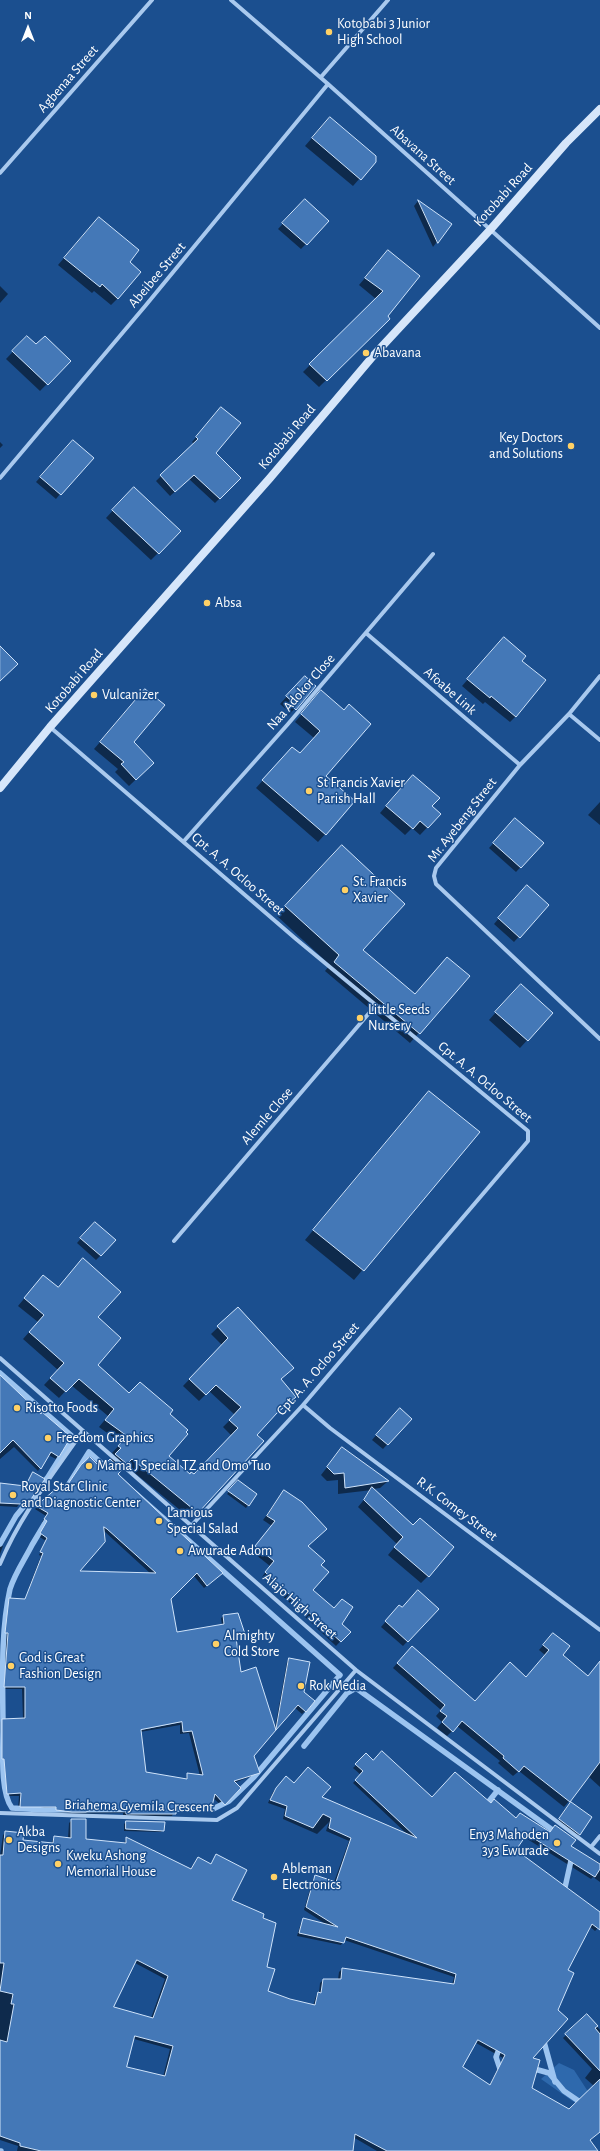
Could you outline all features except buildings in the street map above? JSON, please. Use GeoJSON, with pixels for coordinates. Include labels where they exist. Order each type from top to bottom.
{"type":"FeatureCollection","features":[{"type":"Feature","properties":{"kind":"street","name":"Agbenaa Street"},"geometry":{"type":"LineString","coordinates":[[0,173],[152,0]]}},
{"type":"Feature","properties":{"kind":"street","name":"Abavana Street"},"geometry":{"type":"LineString","coordinates":[[231,0],[321,77],[600,328]]}},
{"type":"Feature","properties":{"kind":"street"},"geometry":{"type":"LineString","coordinates":[[321,77],[388,0]]}},
{"type":"Feature","properties":{"kind":"street","name":"Abeibee Street"},"geometry":{"type":"LineString","coordinates":[[0,478],[151,299],[328,84]]}},
{"type":"Feature","properties":{"kind":"street","name":"Kotobabi Road"},"geometry":{"type":"LineString","coordinates":[[0,788],[50,727],[265,484],[374,355],[490,230],[566,143],[600,109]]}},
{"type":"Feature","properties":{"kind":"street","name":"Naa Adokor Close"},"geometry":{"type":"LineString","coordinates":[[184,841],[288,724],[433,554]]}},
{"type":"Feature","properties":{"kind":"street","name":"Afoabe Link"},"geometry":{"type":"LineString","coordinates":[[366,633],[520,765]]}},
{"type":"Feature","properties":{"kind":"street","name":"Mr. Ayebeng Street"},"geometry":{"type":"LineString","coordinates":[[600,676],[569,714],[520,765],[436,868],[434,876],[436,884],[474,922],[600,1039]]}},
{"type":"Feature","properties":{"kind":"street"},"geometry":{"type":"LineString","coordinates":[[569,714],[600,740]]}},
{"type":"Feature","properties":{"kind":"street","name":"Cpt. A. A. Ocloo Street"},"geometry":{"type":"LineString","coordinates":[[50,727],[296,939],[528,1131],[528,1141],[303,1405],[191,1526]]}},
{"type":"Feature","properties":{"kind":"street","name":"Alemle Close"},"geometry":{"type":"LineString","coordinates":[[174,1241],[376,1005]]}},
{"type":"Feature","properties":{"kind":"street","name":"Alajo High Street"},"geometry":{"type":"LineString","coordinates":[[0,1358],[82,1432],[356,1670],[600,1854]]}},
{"type":"Feature","properties":{"kind":"street","name":"R.K. Comey Street"},"geometry":{"type":"LineString","coordinates":[[303,1405],[330,1428],[600,1630]]}},
{"type":"Feature","properties":{"kind":"street"},"geometry":{"type":"LineString","coordinates":[[0,1564],[8,1543],[21,1522],[82,1432]]}},
{"type":"Feature","properties":{"kind":"street","name":"Briahema Gyemila Crescent"},"geometry":{"type":"LineString","coordinates":[[0,1814],[217,1820],[237,1808],[356,1670]]}},
{"type":"Feature","properties":{"kind":"street"},"geometry":{"type":"LineString","coordinates":[[590,1847],[600,1836]]}},
{"type":"Feature","properties":{"kind":"shaded area"},"geometry":{"type":"Polygon","coordinates":[[[559,2063],[574,2070],[587,2090],[600,2105],[588,2112],[541,2079],[559,2063]]]}},
{"type":"Feature","properties":{"kind":"waterway"},"geometry":{"type":"LineString","coordinates":[[0,1373],[73,1437],[48,1477],[16,1516],[0,1544]]}},
{"type":"Feature","properties":{"kind":"waterway"},"geometry":{"type":"LineString","coordinates":[[89,1452],[340,1675],[254,1777],[229,1801],[213,1809],[44,1810],[12,1808],[8,1801],[3,1771],[3,1641],[10,1589],[17,1572],[32,1545],[89,1452]]}},
{"type":"Feature","properties":{"kind":"waterway"},"geometry":{"type":"LineString","coordinates":[[304,1746],[347,1693],[356,1688],[558,1834]]}},
{"type":"Feature","properties":{"kind":"waterway"},"geometry":{"type":"LineString","coordinates":[[486,1805],[498,1790]]}},
{"type":"Feature","properties":{"kind":"waterway"},"geometry":{"type":"LineString","coordinates":[[564,1892],[572,1856]]}},
{"type":"Feature","properties":{"kind":"waterway"},"geometry":{"type":"LineString","coordinates":[[543,2038],[555,2082]]}},
{"type":"Feature","properties":{"kind":"waterway"},"geometry":{"type":"LineString","coordinates":[[501,2044],[496,2057],[500,2069],[504,2071]]}},
{"type":"Feature","properties":{"kind":"waterway"},"geometry":{"type":"LineString","coordinates":[[531,2068],[549,2073],[564,2091],[583,2104]]}},
{"type":"Feature","properties":{"kind":"place","name":"Kotobabi 3 Junior High School"},"geometry":{"type":"Point","coordinates":[329,32]}},
{"type":"Feature","properties":{"kind":"place","name":"Abavana"},"geometry":{"type":"Point","coordinates":[366,353]}},
{"type":"Feature","properties":{"kind":"place","name":"Key Doctors and Solutions"},"geometry":{"type":"Point","coordinates":[571,446]}},
{"type":"Feature","properties":{"kind":"place","name":"Absa"},"geometry":{"type":"Point","coordinates":[207,603]}},
{"type":"Feature","properties":{"kind":"place","name":"Vulcanizer"},"geometry":{"type":"Point","coordinates":[94,695]}},
{"type":"Feature","properties":{"kind":"place","name":"St Francis Xavier Parish Hall"},"geometry":{"type":"Point","coordinates":[309,791]}},
{"type":"Feature","properties":{"kind":"place","name":"St. Francis Xavier"},"geometry":{"type":"Point","coordinates":[345,890]}},
{"type":"Feature","properties":{"kind":"place","name":"Little Seeds Nursery"},"geometry":{"type":"Point","coordinates":[360,1018]}},
{"type":"Feature","properties":{"kind":"place","name":"Risotto Foods"},"geometry":{"type":"Point","coordinates":[17,1408]}},
{"type":"Feature","properties":{"kind":"place","name":"Freedom Graphics"},"geometry":{"type":"Point","coordinates":[48,1438]}},
{"type":"Feature","properties":{"kind":"place","name":"Mama J Special TZ and Omo Tuo"},"geometry":{"type":"Point","coordinates":[89,1466]}},
{"type":"Feature","properties":{"kind":"place","name":"Royal Star Clinic and Diagnostic Center"},"geometry":{"type":"Point","coordinates":[13,1495]}},
{"type":"Feature","properties":{"kind":"place","name":"Lamious Special Salad"},"geometry":{"type":"Point","coordinates":[159,1521]}},
{"type":"Feature","properties":{"kind":"place","name":"Awurade Adom"},"geometry":{"type":"Point","coordinates":[180,1551]}},
{"type":"Feature","properties":{"kind":"place","name":"Almighty Cold Store"},"geometry":{"type":"Point","coordinates":[216,1644]}},
{"type":"Feature","properties":{"kind":"place","name":"God is Great Fashion Design"},"geometry":{"type":"Point","coordinates":[11,1666]}},
{"type":"Feature","properties":{"kind":"place","name":"Rok Media"},"geometry":{"type":"Point","coordinates":[301,1686]}},
{"type":"Feature","properties":{"kind":"place","name":"Akba Designs"},"geometry":{"type":"Point","coordinates":[9,1840]}},
{"type":"Feature","properties":{"kind":"place","name":"Eny3 Mahoden 3y3 Ewurade"},"geometry":{"type":"Point","coordinates":[557,1843]}},
{"type":"Feature","properties":{"kind":"place","name":"Kweku Ashong Memorial House"},"geometry":{"type":"Point","coordinates":[58,1864]}},
{"type":"Feature","properties":{"kind":"place","name":"Ableman Electronics"},"geometry":{"type":"Point","coordinates":[274,1877]}}]}
